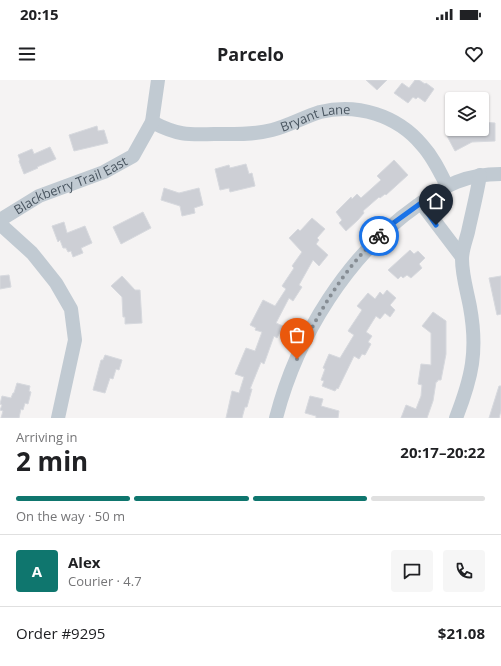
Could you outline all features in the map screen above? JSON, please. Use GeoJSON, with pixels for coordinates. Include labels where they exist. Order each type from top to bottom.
{"type":"FeatureCollection","features":[{"type":"Feature","properties":{"kind":"street","name":"Blackberry Trail East"},"geometry":{"type":"LineString","coordinates":[[0,220],[39,196],[104,172],[133,156],[152,122],[158,80]]}},
{"type":"Feature","properties":{"kind":"street","name":"Bryant Lane"},"geometry":{"type":"LineString","coordinates":[[152,122],[180,134],[249,134],[272,130],[320,113],[338,109],[376,113],[393,120],[409,131],[418,140],[433,160],[447,186]]}},
{"type":"Feature","properties":{"kind":"street"},"geometry":{"type":"LineString","coordinates":[[276,418],[285,387],[301,350],[334,291],[361,256],[392,224],[447,186],[468,177],[501,174]]}},
{"type":"Feature","properties":{"kind":"street"},"geometry":{"type":"LineString","coordinates":[[456,418],[470,377],[474,354],[474,330],[463,274],[462,257],[480,175]]}},
{"type":"Feature","properties":{"kind":"street"},"geometry":{"type":"LineString","coordinates":[[421,203],[462,257]]}},
{"type":"Feature","properties":{"kind":"street"},"geometry":{"type":"LineString","coordinates":[[0,224],[32,253],[56,284],[71,309],[75,340],[58,418]]}},
{"type":"Feature","properties":{"kind":"building"},"geometry":{"type":"Polygon","coordinates":[[[366,80],[387,80],[377,90],[366,80]]]}},
{"type":"Feature","properties":{"kind":"building"},"geometry":{"type":"Polygon","coordinates":[[[415,80],[419,80],[425,84],[426,83],[434,89],[425,102],[418,97],[416,99],[413,97],[408,103],[394,93],[402,83],[409,88],[415,80]]]}},
{"type":"Feature","properties":{"kind":"building"},"geometry":{"type":"Polygon","coordinates":[[[489,122],[495,123],[495,141],[472,142],[455,151],[447,136],[489,136],[489,122]]]}},
{"type":"Feature","properties":{"kind":"building"},"geometry":{"type":"Polygon","coordinates":[[[97,126],[98,131],[104,130],[108,143],[74,151],[69,135],[97,126]]]}},
{"type":"Feature","properties":{"kind":"building"},"geometry":{"type":"Polygon","coordinates":[[[50,147],[56,159],[24,174],[18,155],[32,149],[34,154],[50,147]]]}},
{"type":"Feature","properties":{"kind":"building"},"geometry":{"type":"Polygon","coordinates":[[[394,160],[408,175],[386,195],[385,194],[380,198],[379,197],[363,211],[364,213],[346,231],[339,223],[342,220],[336,212],[351,197],[352,199],[357,194],[361,198],[381,180],[377,176],[394,160]]]}},
{"type":"Feature","properties":{"kind":"building"},"geometry":{"type":"Polygon","coordinates":[[[246,164],[249,174],[252,173],[255,186],[230,192],[229,188],[220,190],[215,169],[229,165],[230,168],[246,164]]]}},
{"type":"Feature","properties":{"kind":"building"},"geometry":{"type":"Polygon","coordinates":[[[164,188],[179,193],[199,188],[203,205],[194,208],[195,213],[182,216],[180,206],[161,200],[164,188]]]}},
{"type":"Feature","properties":{"kind":"building"},"geometry":{"type":"Polygon","coordinates":[[[143,212],[151,228],[121,244],[113,227],[143,212]]]}},
{"type":"Feature","properties":{"kind":"building"},"geometry":{"type":"Polygon","coordinates":[[[312,218],[325,229],[317,238],[319,240],[316,244],[328,255],[319,266],[313,260],[299,285],[302,287],[293,301],[289,298],[276,323],[283,326],[277,338],[274,336],[264,364],[261,362],[250,389],[252,389],[242,418],[226,418],[232,391],[239,393],[244,377],[235,374],[246,348],[255,351],[262,332],[255,330],[256,328],[250,325],[263,300],[275,306],[286,289],[282,286],[294,268],[292,266],[302,252],[289,238],[298,229],[300,231],[312,218]]]}},
{"type":"Feature","properties":{"kind":"building"},"geometry":{"type":"Polygon","coordinates":[[[64,222],[67,233],[85,226],[92,243],[81,248],[83,253],[73,257],[71,251],[68,252],[66,248],[63,248],[60,240],[58,242],[52,226],[64,222]]]}},
{"type":"Feature","properties":{"kind":"building"},"geometry":{"type":"Polygon","coordinates":[[[410,250],[414,254],[418,251],[425,258],[419,264],[422,268],[411,278],[407,275],[403,278],[401,276],[398,279],[388,270],[410,250]]]}},
{"type":"Feature","properties":{"kind":"building"},"geometry":{"type":"Polygon","coordinates":[[[9,275],[11,287],[0,289],[0,276],[9,275]]]}},
{"type":"Feature","properties":{"kind":"building"},"geometry":{"type":"Polygon","coordinates":[[[122,276],[135,290],[140,290],[142,323],[125,324],[125,317],[123,317],[122,297],[111,286],[122,276]]]}},
{"type":"Feature","properties":{"kind":"building"},"geometry":{"type":"Polygon","coordinates":[[[501,276],[501,314],[497,315],[489,278],[501,276]]]}},
{"type":"Feature","properties":{"kind":"building"},"geometry":{"type":"Polygon","coordinates":[[[387,290],[396,298],[390,305],[395,310],[390,317],[385,313],[380,319],[376,316],[366,332],[372,336],[368,342],[371,344],[365,355],[362,354],[359,359],[354,356],[338,389],[337,388],[335,391],[322,386],[324,381],[321,380],[325,369],[323,368],[329,354],[340,358],[354,335],[348,331],[362,310],[357,306],[368,293],[375,299],[380,292],[383,295],[387,290]]]}},
{"type":"Feature","properties":{"kind":"building"},"geometry":{"type":"Polygon","coordinates":[[[433,312],[446,321],[446,354],[441,380],[436,382],[433,401],[427,418],[401,418],[406,405],[416,409],[421,396],[422,385],[418,384],[421,364],[431,365],[431,333],[422,326],[433,312]]]}},
{"type":"Feature","properties":{"kind":"building"},"geometry":{"type":"Polygon","coordinates":[[[105,355],[122,360],[119,370],[116,369],[113,379],[110,378],[105,393],[93,390],[101,360],[103,360],[105,355]]]}},
{"type":"Feature","properties":{"kind":"building"},"geometry":{"type":"Polygon","coordinates":[[[17,383],[30,386],[29,391],[31,392],[28,404],[25,403],[23,410],[21,409],[19,418],[1,418],[3,411],[0,410],[2,405],[0,404],[2,396],[11,398],[17,383]]]}},
{"type":"Feature","properties":{"kind":"building"},"geometry":{"type":"Polygon","coordinates":[[[499,386],[501,386],[501,411],[499,418],[489,418],[499,386]]]}},
{"type":"Feature","properties":{"kind":"building"},"geometry":{"type":"Polygon","coordinates":[[[310,396],[323,399],[321,406],[339,411],[338,418],[316,418],[316,416],[305,413],[310,396]]]}},
{"type":"Feature","properties":{"kind":"way so far"},"geometry":{"type":"LineString","coordinates":[[297,359],[321,312],[334,291],[346,274],[379,236]]}},
{"type":"Feature","properties":{"kind":"route"},"geometry":{"type":"LineString","coordinates":[[379,236],[392,224],[421,203],[436,225]]}}]}
